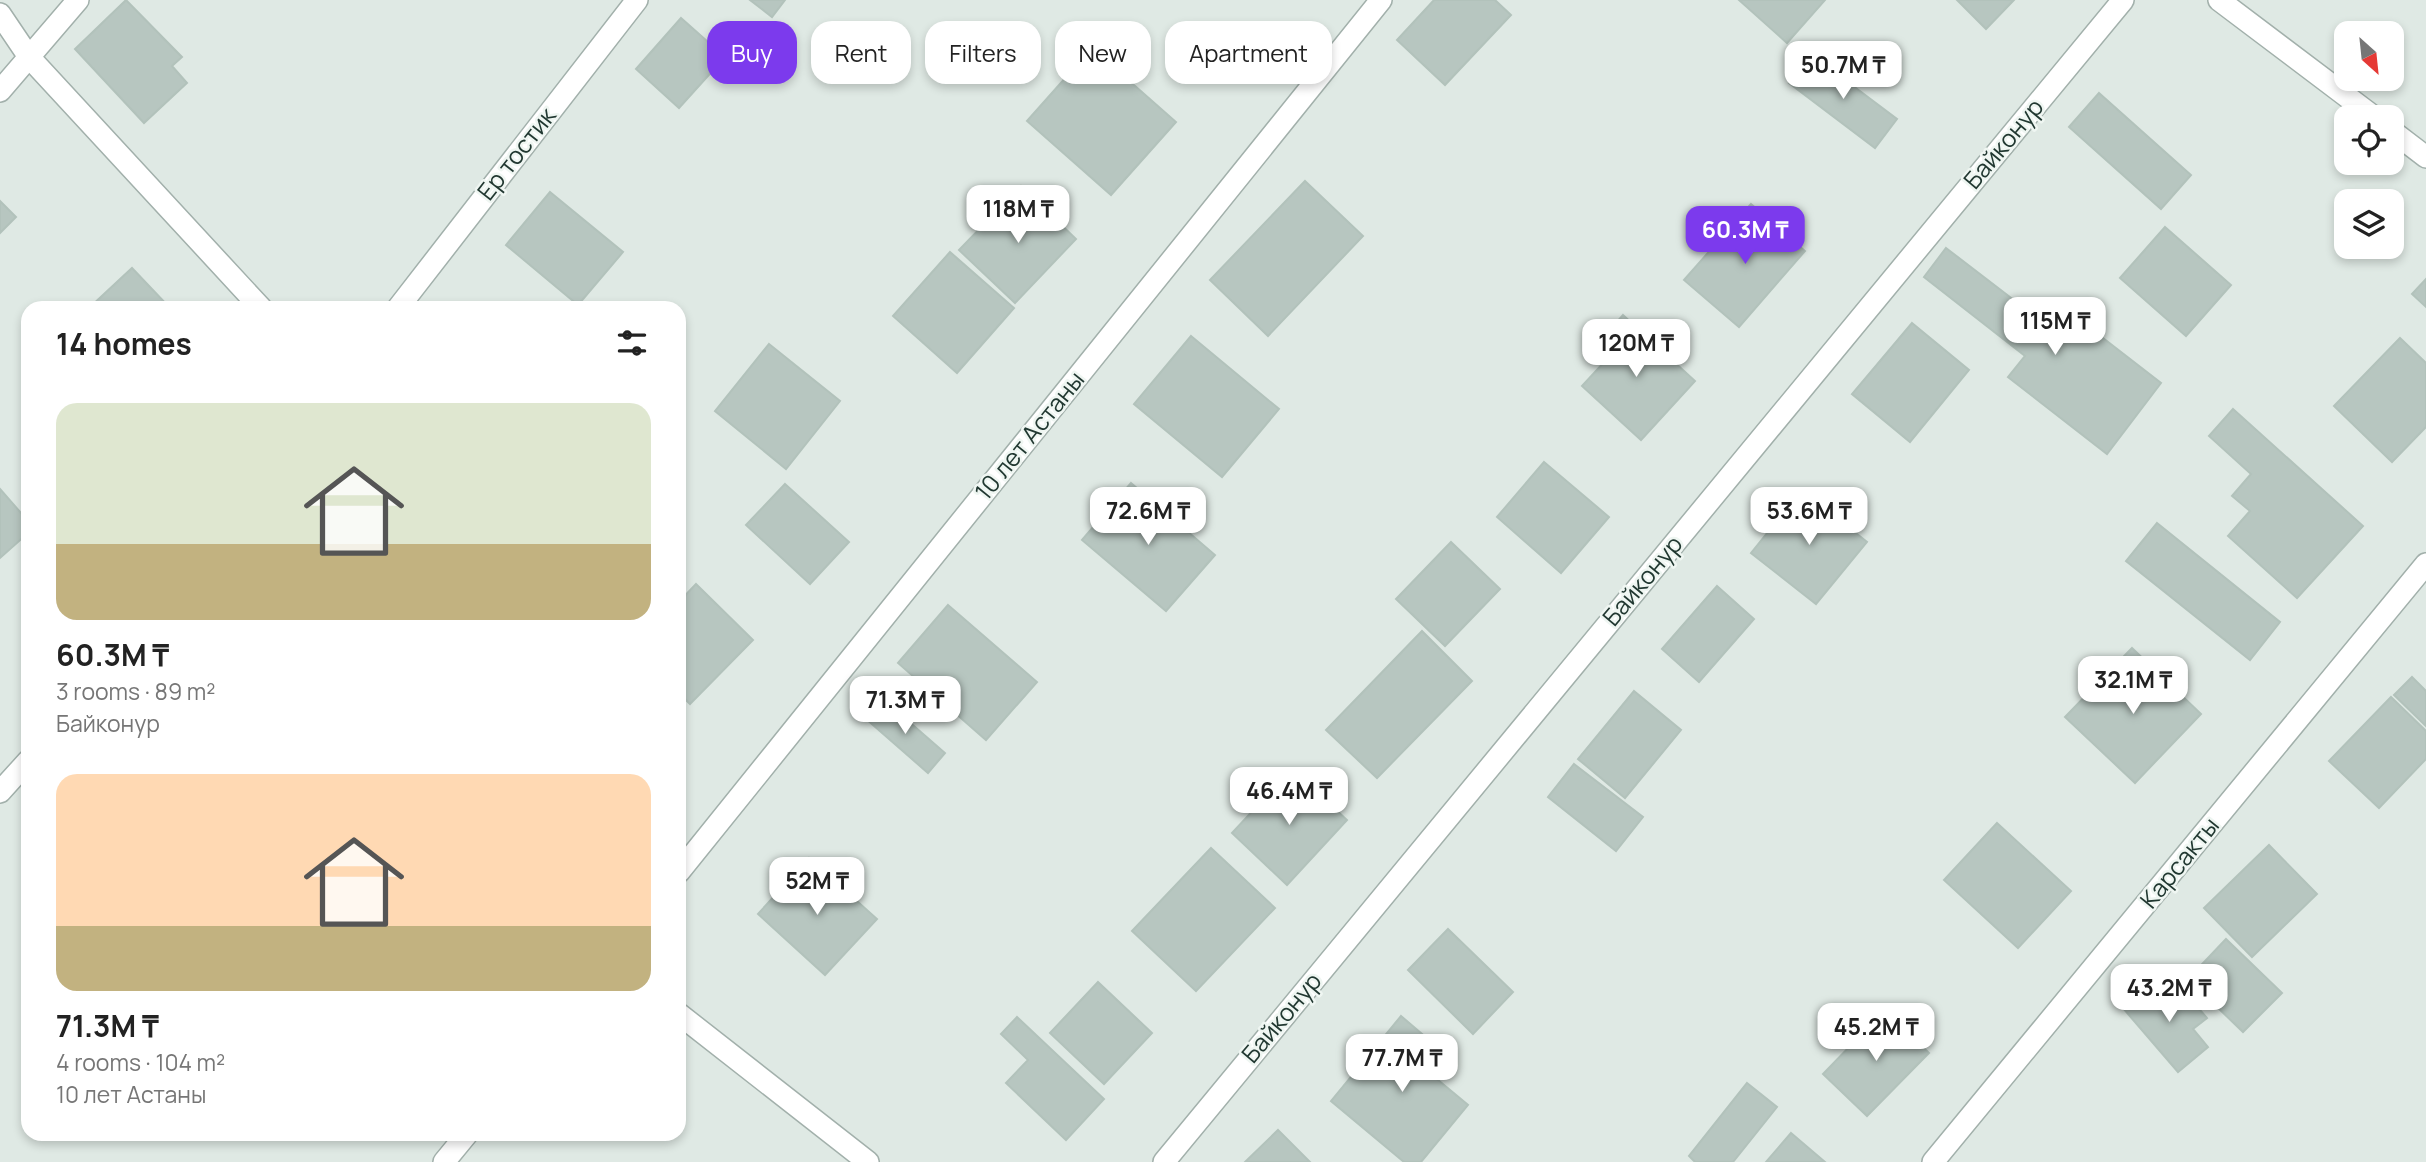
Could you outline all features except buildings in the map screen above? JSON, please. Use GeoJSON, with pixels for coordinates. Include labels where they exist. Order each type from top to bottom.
{"type":"FeatureCollection","features":[{"type":"Feature","properties":{"kind":"street"},"geometry":{"type":"LineString","coordinates":[[0,91],[78,0]]}},
{"type":"Feature","properties":{"kind":"street","name":"Ер тостик"},"geometry":{"type":"LineString","coordinates":[[403,301],[637,0]]}},
{"type":"Feature","properties":{"kind":"street","name":"10 лет Астаны"},"geometry":{"type":"LineString","coordinates":[[686,863],[1381,0]]}},
{"type":"Feature","properties":{"kind":"street","name":"Байконур"},"geometry":{"type":"LineString","coordinates":[[1164,1162],[2123,0]]}},
{"type":"Feature","properties":{"kind":"street"},"geometry":{"type":"LineString","coordinates":[[2219,0],[2358,105]]}},
{"type":"Feature","properties":{"kind":"street"},"geometry":{"type":"LineString","coordinates":[[0,15],[29,57],[255,301]]}},
{"type":"Feature","properties":{"kind":"street"},"geometry":{"type":"LineString","coordinates":[[2404,140],[2426,157]]}},
{"type":"Feature","properties":{"kind":"street","name":"Карсакты"},"geometry":{"type":"LineString","coordinates":[[1933,1162],[2426,564]]}},
{"type":"Feature","properties":{"kind":"street"},"geometry":{"type":"LineString","coordinates":[[0,792],[21,769]]}},
{"type":"Feature","properties":{"kind":"street"},"geometry":{"type":"LineString","coordinates":[[686,1019],[868,1162]]}},
{"type":"Feature","properties":{"kind":"street"},"geometry":{"type":"LineString","coordinates":[[444,1162],[461,1141]]}}]}
